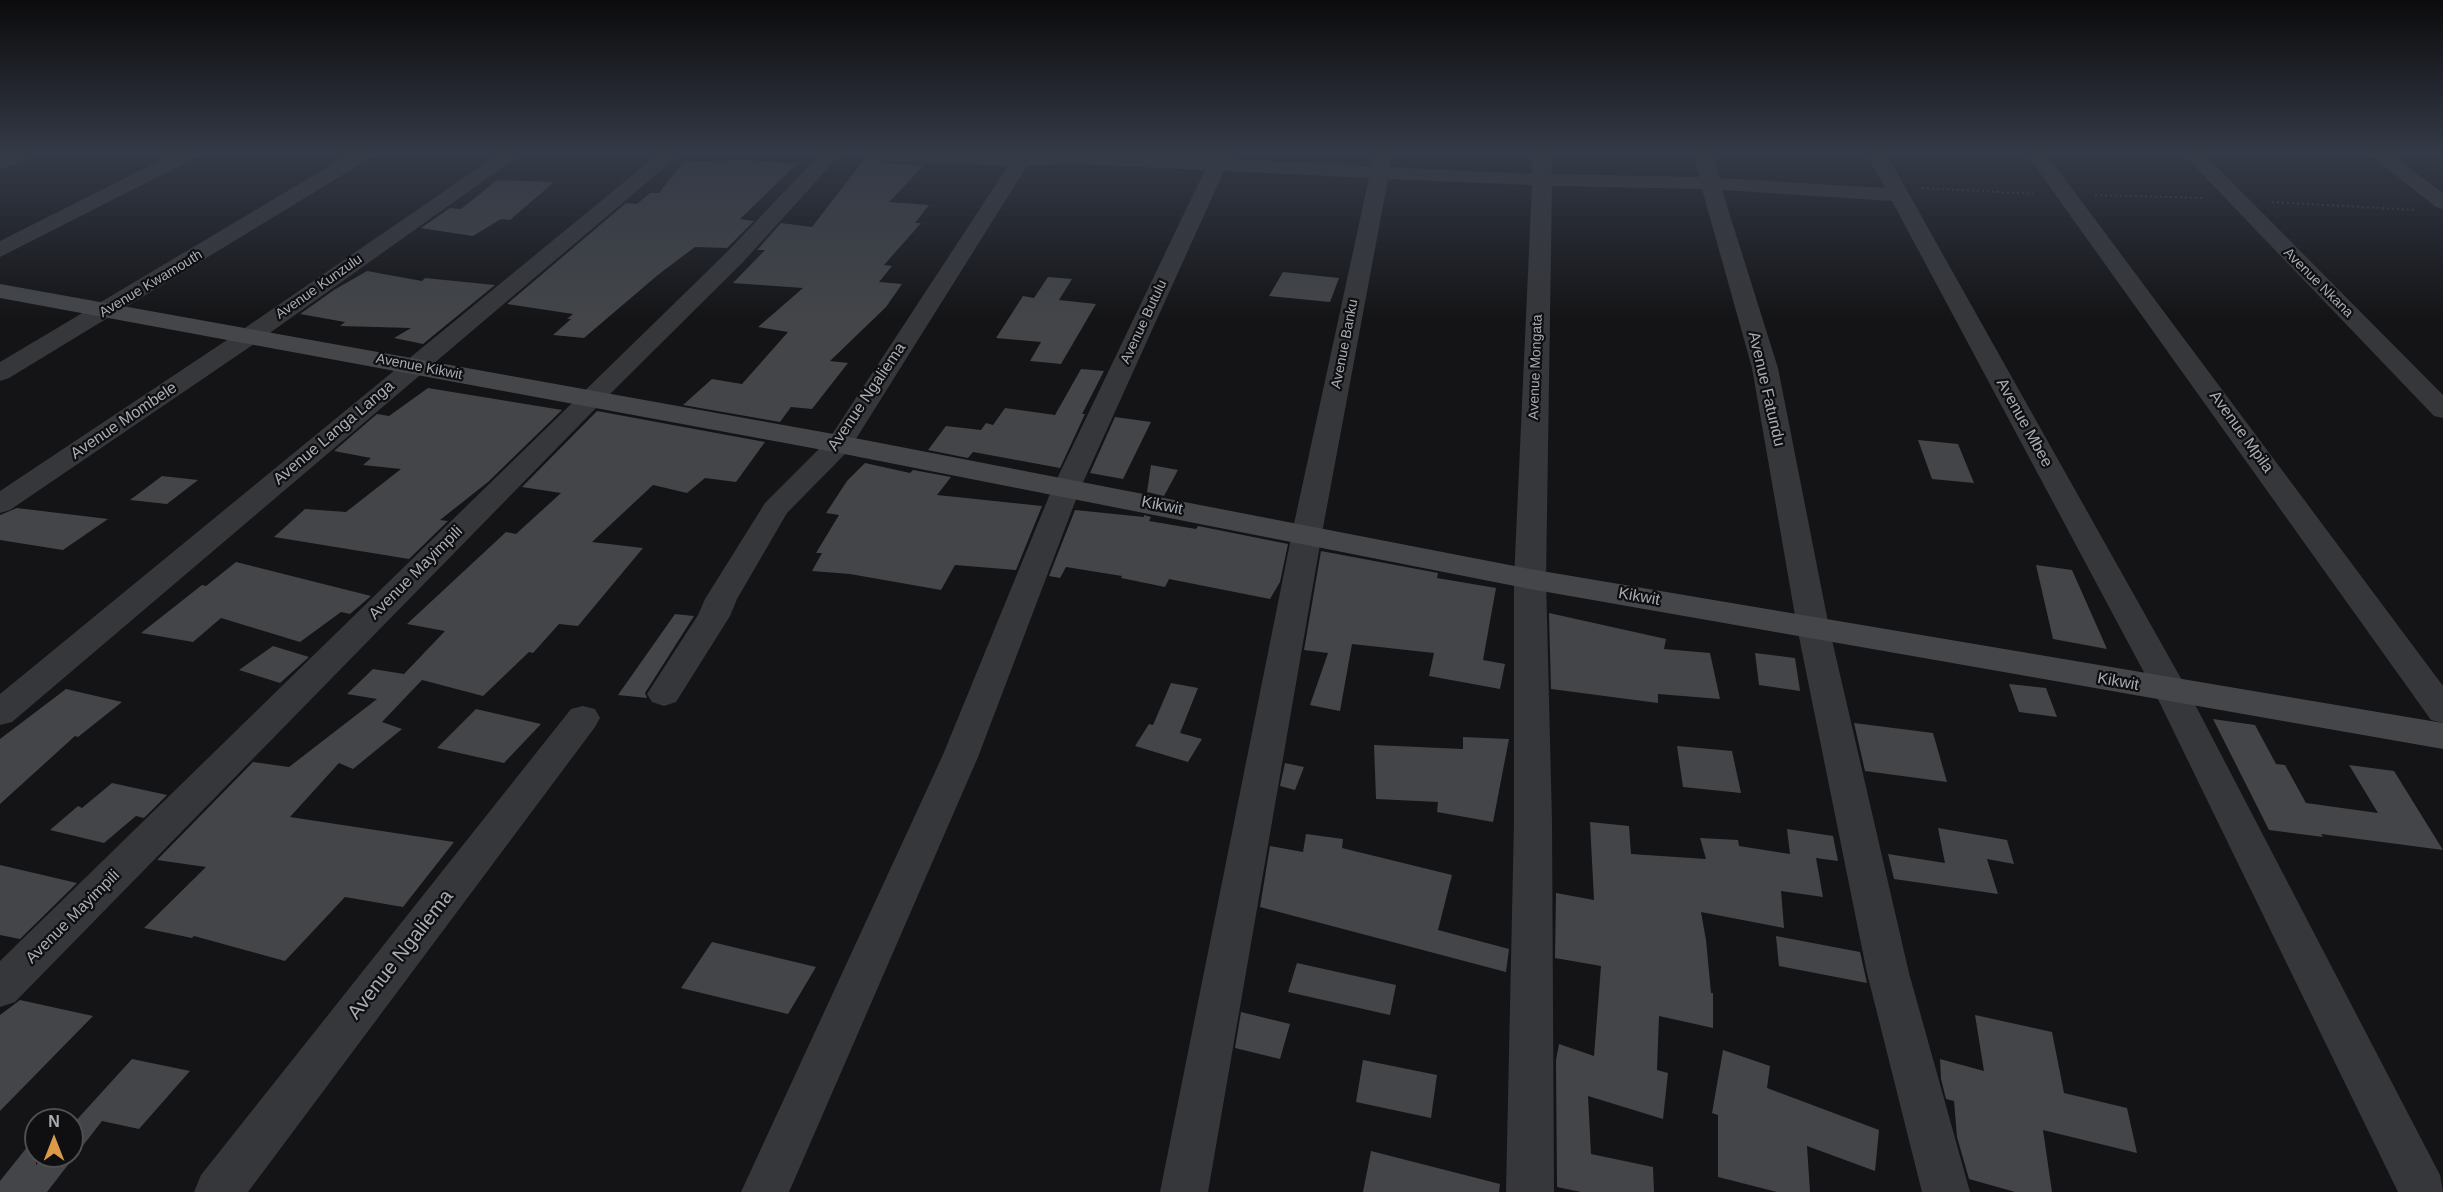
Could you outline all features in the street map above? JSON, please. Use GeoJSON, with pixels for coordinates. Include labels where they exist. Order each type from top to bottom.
{"type":"FeatureCollection","features":[{"type":"Feature","properties":{"kind":"main road","name":"Avenue Kikwit"},"geometry":{"type":"LineString","coordinates":[[0,291],[838,444]]}},
{"type":"Feature","properties":{"kind":"main road","name":"Kikwit"},"geometry":{"type":"LineString","coordinates":[[838,444],[1307,533],[1530,579],[2443,736]]}},
{"type":"Feature","properties":{"kind":"street"},"geometry":{"type":"LineString","coordinates":[[0,250],[77,211]]}},
{"type":"Feature","properties":{"kind":"street","name":"Avenue Kwamouth"},"geometry":{"type":"LineString","coordinates":[[0,374],[271,211]]}},
{"type":"Feature","properties":{"kind":"street","name":"Avenue Kunzulu"},"geometry":{"type":"LineString","coordinates":[[248,337],[430,211]]}},
{"type":"Feature","properties":{"kind":"street","name":"Avenue Langa Langa"},"geometry":{"type":"LineString","coordinates":[[0,713],[602,211]]}},
{"type":"Feature","properties":{"kind":"street","name":"Avenue Mayimpili"},"geometry":{"type":"LineString","coordinates":[[0,989],[735,257],[778,211]]}},
{"type":"Feature","properties":{"kind":"street","name":"Avenue Ngaliema"},"geometry":{"type":"LineString","coordinates":[[664,694],[714,616],[721,599],[776,508],[838,444],[989,211]]}},
{"type":"Feature","properties":{"kind":"street","name":"Avenue Butulu"},"geometry":{"type":"LineString","coordinates":[[765,1192],[960,757],[1066,489],[1196,211]]}},
{"type":"Feature","properties":{"kind":"street","name":"Avenue Banku"},"geometry":{"type":"LineString","coordinates":[[1184,1192],[1307,533],[1372,211]]}},
{"type":"Feature","properties":{"kind":"street","name":"Avenue Mongata"},"geometry":{"type":"LineString","coordinates":[[1530,1192],[1533,820],[1530,579],[1541,211]]}},
{"type":"Feature","properties":{"kind":"street","name":"Avenue Fatundu"},"geometry":{"type":"LineString","coordinates":[[1718,211],[1765,368],[1814,627],[1888,973],[1946,1192]]}},
{"type":"Feature","properties":{"kind":"street","name":"Avenue Mbee"},"geometry":{"type":"LineString","coordinates":[[1907,211],[2171,691],[2423,1192]]}},
{"type":"Feature","properties":{"kind":"street","name":"Avenue Mpila"},"geometry":{"type":"LineString","coordinates":[[2076,211],[2230,417],[2443,711]]}},
{"type":"Feature","properties":{"kind":"street","name":"Avenue Nkana"},"geometry":{"type":"LineString","coordinates":[[2248,211],[2443,410]]}},
{"type":"Feature","properties":{"kind":"street","name":"Avenue Mombele"},"geometry":{"type":"LineString","coordinates":[[0,504],[248,337]]}},
{"type":"Feature","properties":{"kind":"street","name":"Avenue Ngaliema"},"geometry":{"type":"LineString","coordinates":[[218,1192],[583,718]]}},
{"type":"Feature","properties":{"kind":"building"},"geometry":{"type":"Polygon","coordinates":[[[446,211],[521,211],[510,220],[501,219],[473,236],[421,228],[446,211]]]}},
{"type":"Feature","properties":{"kind":"building"},"geometry":{"type":"Polygon","coordinates":[[[617,211],[749,211],[740,219],[754,221],[727,248],[695,247],[659,274],[584,338],[553,335],[571,319],[567,319],[573,314],[507,304],[617,211]]]}},
{"type":"Feature","properties":{"kind":"building"},"geometry":{"type":"Polygon","coordinates":[[[825,211],[925,211],[915,223],[921,223],[884,265],[892,266],[879,282],[902,284],[886,307],[830,361],[848,363],[812,409],[791,407],[780,422],[683,405],[712,379],[742,384],[788,332],[758,327],[803,288],[733,283],[765,250],[757,250],[781,223],[812,227],[825,211]]]}},
{"type":"Feature","properties":{"kind":"building"},"geometry":{"type":"Polygon","coordinates":[[[367,271],[422,281],[425,278],[495,285],[423,344],[394,338],[411,328],[340,326],[345,322],[300,314],[334,290],[367,271]]]}},
{"type":"Feature","properties":{"kind":"building"},"geometry":{"type":"Polygon","coordinates":[[[1283,272],[1339,278],[1330,302],[1269,296],[1283,272]]]}},
{"type":"Feature","properties":{"kind":"building"},"geometry":{"type":"Polygon","coordinates":[[[1048,277],[1072,279],[1059,300],[1096,304],[1061,364],[1030,361],[1041,342],[996,338],[1023,296],[1034,298],[1048,277]]]}},
{"type":"Feature","properties":{"kind":"building"},"geometry":{"type":"Polygon","coordinates":[[[1081,369],[1104,371],[1082,414],[1085,414],[1060,468],[973,452],[968,458],[928,450],[946,426],[981,430],[986,423],[993,425],[1005,408],[1055,415],[1081,369]]]}},
{"type":"Feature","properties":{"kind":"building"},"geometry":{"type":"Polygon","coordinates":[[[428,388],[562,410],[488,482],[440,520],[448,521],[409,559],[274,537],[305,509],[346,512],[401,469],[363,465],[371,458],[334,451],[377,414],[389,416],[428,388]]]}},
{"type":"Feature","properties":{"kind":"building"},"geometry":{"type":"Polygon","coordinates":[[[597,411],[765,442],[736,482],[705,478],[687,493],[653,485],[592,542],[643,548],[578,626],[559,624],[533,653],[529,652],[483,696],[422,680],[382,722],[402,729],[353,769],[339,763],[290,817],[454,842],[403,907],[345,897],[285,961],[194,936],[192,938],[144,928],[206,867],[157,860],[253,762],[289,767],[377,699],[347,694],[373,669],[404,674],[445,631],[407,624],[506,532],[516,534],[561,493],[522,487],[597,411]]]}},
{"type":"Feature","properties":{"kind":"building"},"geometry":{"type":"Polygon","coordinates":[[[1115,417],[1151,422],[1123,479],[1090,473],[1115,417]]]}},
{"type":"Feature","properties":{"kind":"building"},"geometry":{"type":"Polygon","coordinates":[[[1918,440],[1958,444],[1974,483],[1932,479],[1918,440]]]}},
{"type":"Feature","properties":{"kind":"building"},"geometry":{"type":"Polygon","coordinates":[[[865,463],[910,473],[913,470],[951,477],[937,495],[1042,506],[1016,570],[955,565],[941,590],[850,574],[812,571],[822,553],[816,553],[839,515],[826,513],[847,481],[865,463]]]}},
{"type":"Feature","properties":{"kind":"building"},"geometry":{"type":"Polygon","coordinates":[[[1151,465],[1178,470],[1164,496],[1147,492],[1151,465]]]}},
{"type":"Feature","properties":{"kind":"building"},"geometry":{"type":"Polygon","coordinates":[[[162,476],[198,480],[167,504],[130,500],[162,476]]]}},
{"type":"Feature","properties":{"kind":"building"},"geometry":{"type":"Polygon","coordinates":[[[17,508],[108,519],[63,550],[0,540],[0,515],[17,508]]]}},
{"type":"Feature","properties":{"kind":"building"},"geometry":{"type":"Polygon","coordinates":[[[1075,510],[1144,517],[1144,515],[1151,517],[1149,521],[1196,529],[1198,526],[1288,544],[1280,582],[1270,599],[1169,579],[1165,587],[1121,578],[1122,576],[1066,567],[1060,578],[1049,576],[1075,510]]]}},
{"type":"Feature","properties":{"kind":"building"},"geometry":{"type":"Polygon","coordinates":[[[1321,551],[1438,573],[1437,578],[1496,588],[1483,660],[1505,664],[1500,689],[1429,676],[1434,653],[1352,644],[1340,711],[1310,705],[1328,653],[1304,650],[1321,551]]]}},
{"type":"Feature","properties":{"kind":"building"},"geometry":{"type":"Polygon","coordinates":[[[236,562],[371,596],[350,614],[341,612],[300,642],[221,618],[193,642],[141,633],[202,585],[206,586],[236,562]]]}},
{"type":"Feature","properties":{"kind":"building"},"geometry":{"type":"Polygon","coordinates":[[[2036,565],[2072,570],[2107,649],[2053,639],[2036,565]]]}},
{"type":"Feature","properties":{"kind":"building"},"geometry":{"type":"Polygon","coordinates":[[[1549,613],[1666,639],[1664,649],[1710,653],[1720,699],[1658,694],[1658,703],[1551,689],[1549,613]]]}},
{"type":"Feature","properties":{"kind":"building"},"geometry":{"type":"Polygon","coordinates":[[[675,614],[694,616],[645,693],[647,698],[618,695],[675,614]]]}},
{"type":"Feature","properties":{"kind":"building"},"geometry":{"type":"Polygon","coordinates":[[[273,646],[309,657],[280,683],[239,670],[273,646]]]}},
{"type":"Feature","properties":{"kind":"building"},"geometry":{"type":"Polygon","coordinates":[[[1755,653],[1795,658],[1800,691],[1759,685],[1755,653]]]}},
{"type":"Feature","properties":{"kind":"building"},"geometry":{"type":"Polygon","coordinates":[[[1171,683],[1198,688],[1180,733],[1202,739],[1188,762],[1135,746],[1149,724],[1153,725],[1171,683]]]}},
{"type":"Feature","properties":{"kind":"building"},"geometry":{"type":"Polygon","coordinates":[[[2009,684],[2046,688],[2057,717],[2019,712],[2009,684]]]}},
{"type":"Feature","properties":{"kind":"building"},"geometry":{"type":"Polygon","coordinates":[[[66,689],[122,702],[78,737],[75,736],[0,804],[0,739],[66,689]]]}},
{"type":"Feature","properties":{"kind":"building"},"geometry":{"type":"Polygon","coordinates":[[[476,709],[541,724],[504,763],[437,748],[476,709]]]}},
{"type":"Feature","properties":{"kind":"building"},"geometry":{"type":"Polygon","coordinates":[[[2213,719],[2255,725],[2276,764],[2285,765],[2306,803],[2378,813],[2349,765],[2394,771],[2443,850],[2321,834],[2323,837],[2269,830],[2213,719]]]}},
{"type":"Feature","properties":{"kind":"building"},"geometry":{"type":"Polygon","coordinates":[[[1854,723],[1933,733],[1947,782],[1865,771],[1854,723]]]}},
{"type":"Feature","properties":{"kind":"building"},"geometry":{"type":"Polygon","coordinates":[[[1463,737],[1509,739],[1493,822],[1437,812],[1438,802],[1376,799],[1374,745],[1463,749],[1463,737]]]}},
{"type":"Feature","properties":{"kind":"building"},"geometry":{"type":"Polygon","coordinates":[[[1677,746],[1732,751],[1741,793],[1683,787],[1677,746]]]}},
{"type":"Feature","properties":{"kind":"building"},"geometry":{"type":"Polygon","coordinates":[[[1285,763],[1304,767],[1295,790],[1280,786],[1285,763]]]}},
{"type":"Feature","properties":{"kind":"building"},"geometry":{"type":"Polygon","coordinates":[[[112,783],[167,795],[144,818],[136,816],[104,843],[50,830],[78,806],[82,808],[112,783]]]}},
{"type":"Feature","properties":{"kind":"building"},"geometry":{"type":"Polygon","coordinates":[[[1590,822],[1629,826],[1631,854],[1706,859],[1700,838],[1738,840],[1739,846],[1790,854],[1787,829],[1833,836],[1838,861],[1816,858],[1823,897],[1781,891],[1784,928],[1701,912],[1711,993],[1713,993],[1713,1028],[1659,1016],[1657,1070],[1668,1073],[1663,1119],[1588,1096],[1591,1154],[1653,1167],[1654,1192],[1581,1192],[1557,1187],[1556,1060],[1559,1044],[1594,1056],[1601,966],[1555,958],[1556,893],[1594,900],[1590,822]]]}},
{"type":"Feature","properties":{"kind":"building"},"geometry":{"type":"Polygon","coordinates":[[[1938,828],[2007,840],[2014,864],[1987,859],[1998,894],[1894,879],[1888,854],[1945,863],[1938,828]]]}},
{"type":"Feature","properties":{"kind":"building"},"geometry":{"type":"Polygon","coordinates":[[[1306,834],[1343,839],[1342,848],[1452,875],[1438,930],[1509,949],[1506,972],[1260,907],[1270,846],[1303,852],[1306,834]]]}},
{"type":"Feature","properties":{"kind":"building"},"geometry":{"type":"Polygon","coordinates":[[[0,865],[77,883],[20,939],[0,935],[0,865]]]}},
{"type":"Feature","properties":{"kind":"building"},"geometry":{"type":"Polygon","coordinates":[[[1776,936],[1860,952],[1867,983],[1779,966],[1776,936]]]}},
{"type":"Feature","properties":{"kind":"building"},"geometry":{"type":"Polygon","coordinates":[[[712,942],[816,967],[788,1014],[681,988],[712,942]]]}},
{"type":"Feature","properties":{"kind":"building"},"geometry":{"type":"Polygon","coordinates":[[[1297,963],[1396,985],[1390,1015],[1288,992],[1297,963]]]}},
{"type":"Feature","properties":{"kind":"building"},"geometry":{"type":"Polygon","coordinates":[[[20,1000],[93,1016],[0,1111],[0,1015],[20,1000]]]}},
{"type":"Feature","properties":{"kind":"building"},"geometry":{"type":"Polygon","coordinates":[[[1241,1012],[1290,1024],[1280,1059],[1235,1048],[1241,1012]]]}},
{"type":"Feature","properties":{"kind":"building"},"geometry":{"type":"Polygon","coordinates":[[[1975,1015],[2052,1032],[2064,1093],[2127,1108],[2137,1153],[2043,1130],[2052,1192],[2015,1192],[1969,1179],[1957,1137],[1954,1101],[1946,1099],[1941,1079],[1940,1059],[1984,1071],[1975,1015]]]}},
{"type":"Feature","properties":{"kind":"building"},"geometry":{"type":"Polygon","coordinates":[[[1723,1050],[1770,1066],[1767,1088],[1879,1130],[1875,1171],[1807,1146],[1810,1192],[1777,1192],[1718,1177],[1718,1115],[1712,1113],[1723,1050]]]}},
{"type":"Feature","properties":{"kind":"building"},"geometry":{"type":"Polygon","coordinates":[[[132,1059],[190,1071],[139,1129],[102,1121],[84,1144],[84,1112],[132,1059]]]}},
{"type":"Feature","properties":{"kind":"building"},"geometry":{"type":"Polygon","coordinates":[[[1363,1060],[1437,1075],[1431,1118],[1356,1102],[1363,1060]]]}},
{"type":"Feature","properties":{"kind":"building"},"geometry":{"type":"Polygon","coordinates":[[[24,1151],[24,1168],[66,1168],[47,1192],[0,1192],[0,1181],[24,1151]]]}},
{"type":"Feature","properties":{"kind":"building"},"geometry":{"type":"Polygon","coordinates":[[[1371,1151],[1500,1184],[1499,1192],[1363,1192],[1371,1151]]]}}]}
